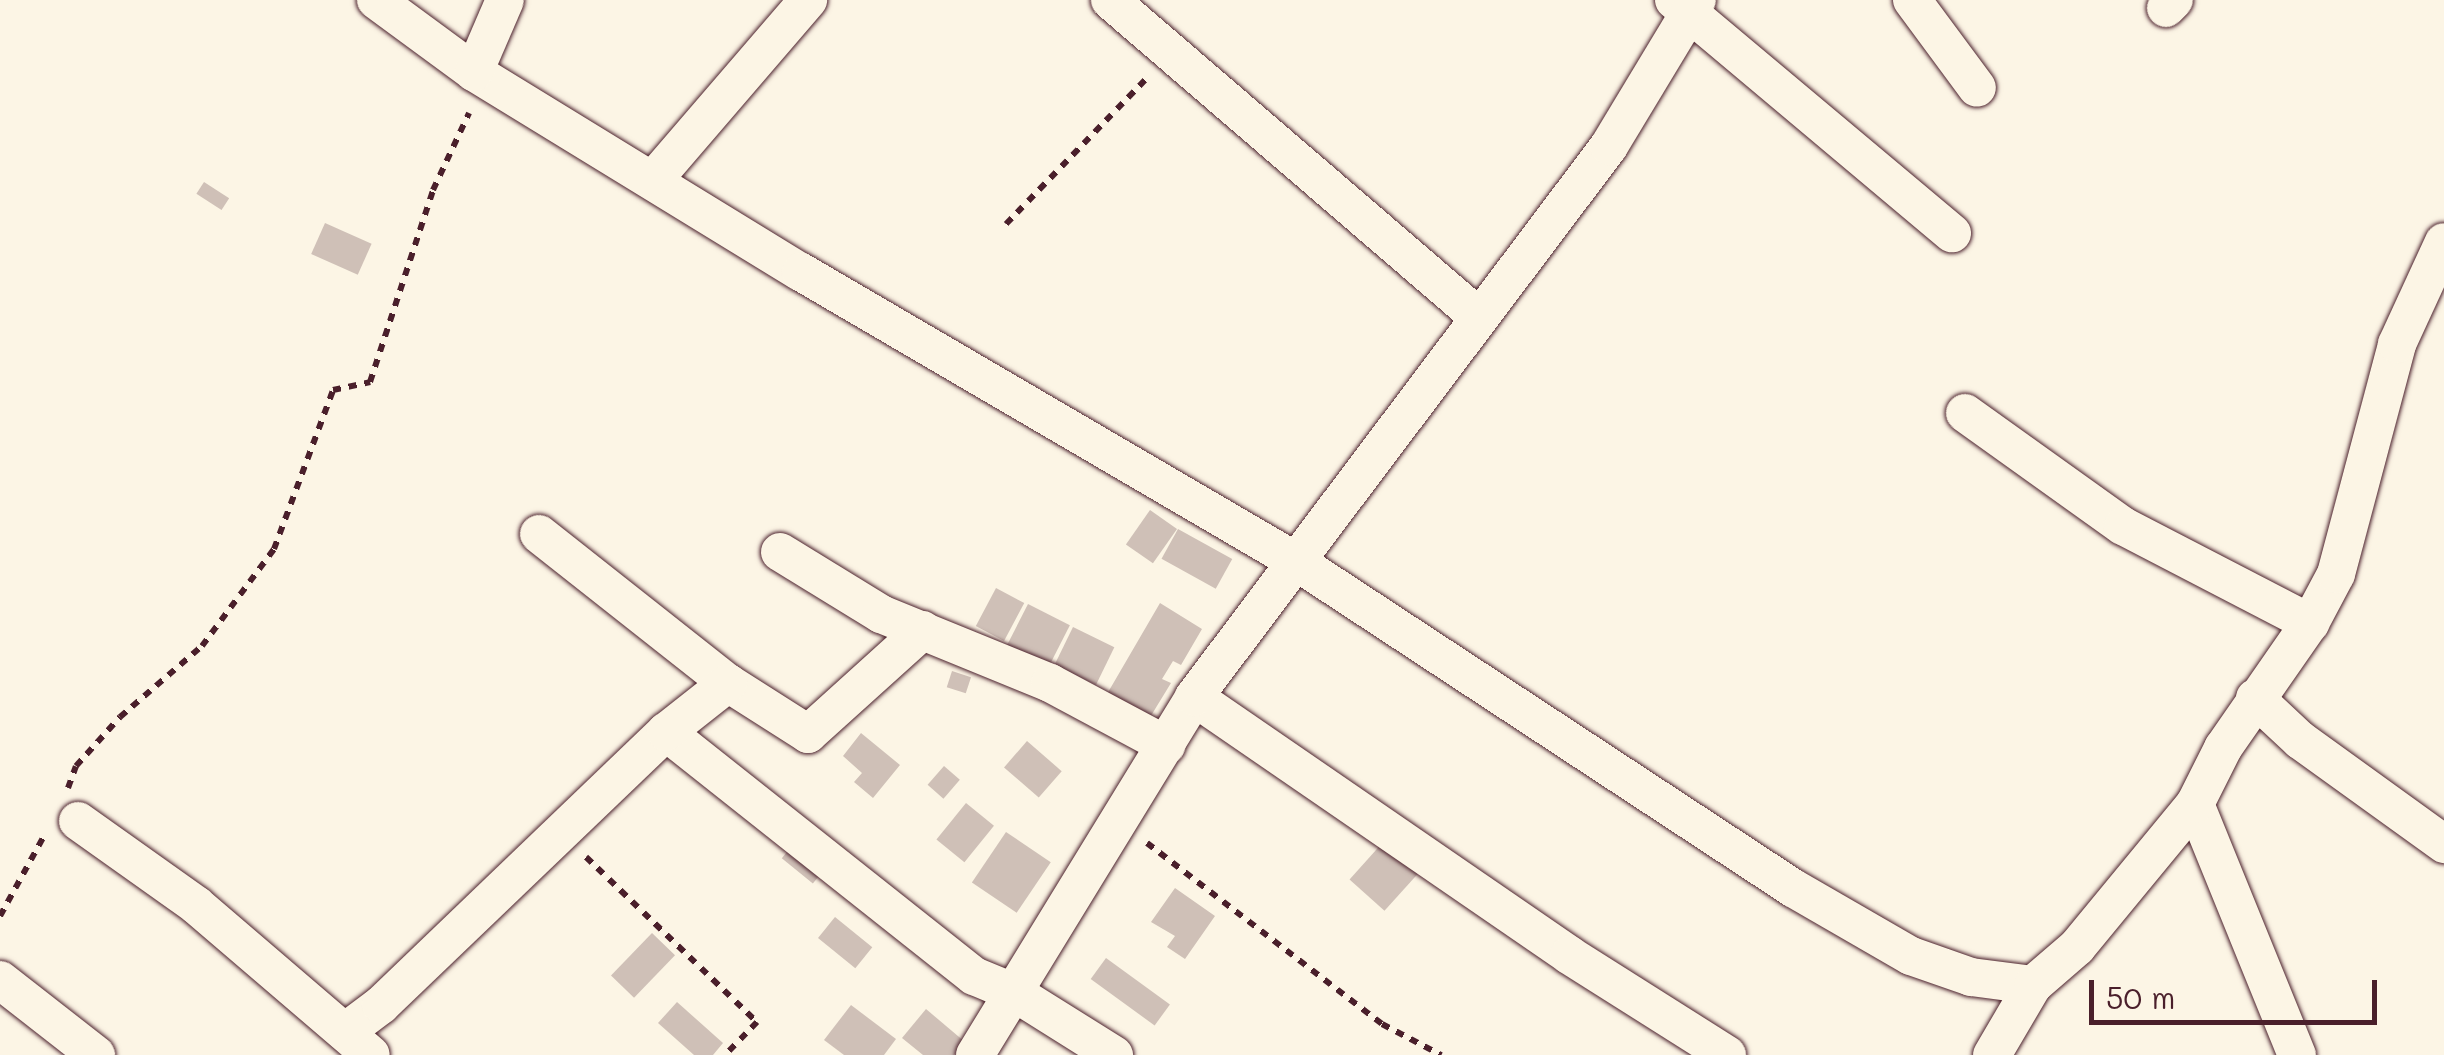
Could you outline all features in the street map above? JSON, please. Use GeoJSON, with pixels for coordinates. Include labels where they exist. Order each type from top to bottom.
{"type":"FeatureCollection","features":[{"type":"Feature","properties":{"kind":"street"},"geometry":{"type":"LineString","coordinates":[[376,0],[474,72],[655,178],[801,272],[1296,562],[1793,888],[1911,956],[1971,977],[2033,985]]}},
{"type":"Feature","properties":{"kind":"street"},"geometry":{"type":"LineString","coordinates":[[474,72],[505,0]]}},
{"type":"Feature","properties":{"kind":"street"},"geometry":{"type":"LineString","coordinates":[[655,178],[808,0]]}},
{"type":"Feature","properties":{"kind":"street"},"geometry":{"type":"LineString","coordinates":[[1110,0],[1478,316]]}},
{"type":"Feature","properties":{"kind":"street"},"geometry":{"type":"LineString","coordinates":[[1912,0],[1978,88]]}},
{"type":"Feature","properties":{"kind":"street"},"geometry":{"type":"LineString","coordinates":[[975,1055],[1194,697],[1609,146],[1687,4],[1952,233]]}},
{"type":"Feature","properties":{"kind":"street"},"geometry":{"type":"LineString","coordinates":[[1992,1055],[2033,985],[2078,947],[2196,804],[2255,698],[2310,622],[2336,574],[2397,344],[2444,242]]}},
{"type":"Feature","properties":{"kind":"street"},"geometry":{"type":"LineString","coordinates":[[1965,413],[2123,526],[2310,622]]}},
{"type":"Feature","properties":{"kind":"street"},"geometry":{"type":"LineString","coordinates":[[539,534],[728,682],[808,734],[923,630]]}},
{"type":"Feature","properties":{"kind":"street"},"geometry":{"type":"LineString","coordinates":[[780,552],[849,597],[1050,682],[1166,746]]}},
{"type":"Feature","properties":{"kind":"street"},"geometry":{"type":"LineString","coordinates":[[64,817],[196,905],[358,1043],[561,832],[666,732],[728,682]]}},
{"type":"Feature","properties":{"kind":"street"},"geometry":{"type":"LineString","coordinates":[[1194,697],[1569,955],[1727,1055]]}},
{"type":"Feature","properties":{"kind":"street"},"geometry":{"type":"LineString","coordinates":[[2255,698],[2300,740],[2444,844]]}},
{"type":"Feature","properties":{"kind":"street"},"geometry":{"type":"LineString","coordinates":[[666,732],[974,976],[1015,993],[1114,1055]]}},
{"type":"Feature","properties":{"kind":"street"},"geometry":{"type":"LineString","coordinates":[[2196,804],[2296,1055]]}},
{"type":"Feature","properties":{"kind":"street"},"geometry":{"type":"LineString","coordinates":[[0,980],[96,1055]]}},
{"type":"Feature","properties":{"kind":"path"},"geometry":{"type":"LineString","coordinates":[[1006,224],[1172,53]]}},
{"type":"Feature","properties":{"kind":"path"},"geometry":{"type":"LineString","coordinates":[[0,916],[64,817],[76,766],[120,717],[202,646],[274,550],[334,390],[370,382],[433,190],[468,119],[474,72]]}},
{"type":"Feature","properties":{"kind":"path"},"geometry":{"type":"LineString","coordinates":[[1118,820],[1382,1024],[1442,1055]]}},
{"type":"Feature","properties":{"kind":"path"},"geometry":{"type":"LineString","coordinates":[[561,832],[757,1022],[725,1055]]}},
{"type":"Feature","properties":{"kind":"building"},"geometry":{"type":"Polygon","coordinates":[[[204,182],[229,198],[222,210],[196,194],[204,182]]]}},
{"type":"Feature","properties":{"kind":"building"},"geometry":{"type":"Polygon","coordinates":[[[325,223],[372,244],[358,275],[311,254],[325,223]]]}},
{"type":"Feature","properties":{"kind":"building"},"geometry":{"type":"Polygon","coordinates":[[[1150,510],[1177,529],[1153,563],[1126,544],[1150,510]]]}},
{"type":"Feature","properties":{"kind":"building"},"geometry":{"type":"Polygon","coordinates":[[[1178,529],[1232,559],[1216,589],[1162,559],[1178,529]]]}},
{"type":"Feature","properties":{"kind":"building"},"geometry":{"type":"Polygon","coordinates":[[[996,588],[1024,603],[1004,641],[976,626],[996,588]]]}},
{"type":"Feature","properties":{"kind":"building"},"geometry":{"type":"Polygon","coordinates":[[[1160,603],[1202,629],[1181,665],[1173,661],[1162,679],[1171,683],[1149,719],[1107,694],[1160,603]]]}},
{"type":"Feature","properties":{"kind":"building"},"geometry":{"type":"Polygon","coordinates":[[[1028,604],[1070,625],[1049,666],[1007,645],[1028,604]]]}},
{"type":"Feature","properties":{"kind":"building"},"geometry":{"type":"Polygon","coordinates":[[[1073,627],[1114,647],[1096,685],[1055,665],[1073,627]]]}},
{"type":"Feature","properties":{"kind":"building"},"geometry":{"type":"Polygon","coordinates":[[[952,671],[971,677],[966,693],[947,687],[952,671]]]}},
{"type":"Feature","properties":{"kind":"building"},"geometry":{"type":"Polygon","coordinates":[[[861,733],[900,765],[873,798],[854,782],[862,773],[843,756],[861,733]]]}},
{"type":"Feature","properties":{"kind":"building"},"geometry":{"type":"Polygon","coordinates":[[[1027,741],[1062,771],[1039,798],[1004,767],[1027,741]]]}},
{"type":"Feature","properties":{"kind":"building"},"geometry":{"type":"Polygon","coordinates":[[[944,766],[960,780],[943,799],[928,785],[944,766]]]}},
{"type":"Feature","properties":{"kind":"building"},"geometry":{"type":"Polygon","coordinates":[[[966,803],[994,826],[964,862],[936,840],[966,803]]]}},
{"type":"Feature","properties":{"kind":"building"},"geometry":{"type":"Polygon","coordinates":[[[1006,832],[1051,862],[1017,913],[972,883],[1006,832]]]}},
{"type":"Feature","properties":{"kind":"building"},"geometry":{"type":"Polygon","coordinates":[[[1385,840],[1420,871],[1384,911],[1350,879],[1385,840]]]}},
{"type":"Feature","properties":{"kind":"building"},"geometry":{"type":"Polygon","coordinates":[[[795,842],[826,867],[813,883],[782,858],[795,842]]]}},
{"type":"Feature","properties":{"kind":"building"},"geometry":{"type":"Polygon","coordinates":[[[1175,888],[1215,916],[1185,959],[1167,947],[1175,936],[1151,922],[1175,888]]]}},
{"type":"Feature","properties":{"kind":"building"},"geometry":{"type":"Polygon","coordinates":[[[835,917],[872,947],[855,968],[818,938],[835,917]]]}},
{"type":"Feature","properties":{"kind":"building"},"geometry":{"type":"Polygon","coordinates":[[[652,933],[675,955],[634,998],[611,975],[652,933]]]}},
{"type":"Feature","properties":{"kind":"building"},"geometry":{"type":"Polygon","coordinates":[[[1106,958],[1170,1004],[1155,1025],[1091,979],[1106,958]]]}},
{"type":"Feature","properties":{"kind":"building"},"geometry":{"type":"Polygon","coordinates":[[[677,1002],[723,1043],[713,1055],[694,1055],[658,1023],[677,1002]]]}},
{"type":"Feature","properties":{"kind":"building"},"geometry":{"type":"Polygon","coordinates":[[[851,1005],[896,1039],[884,1055],[844,1055],[824,1040],[851,1005]]]}},
{"type":"Feature","properties":{"kind":"building"},"geometry":{"type":"Polygon","coordinates":[[[926,1009],[965,1042],[954,1055],[923,1055],[902,1038],[926,1009]]]}}]}
